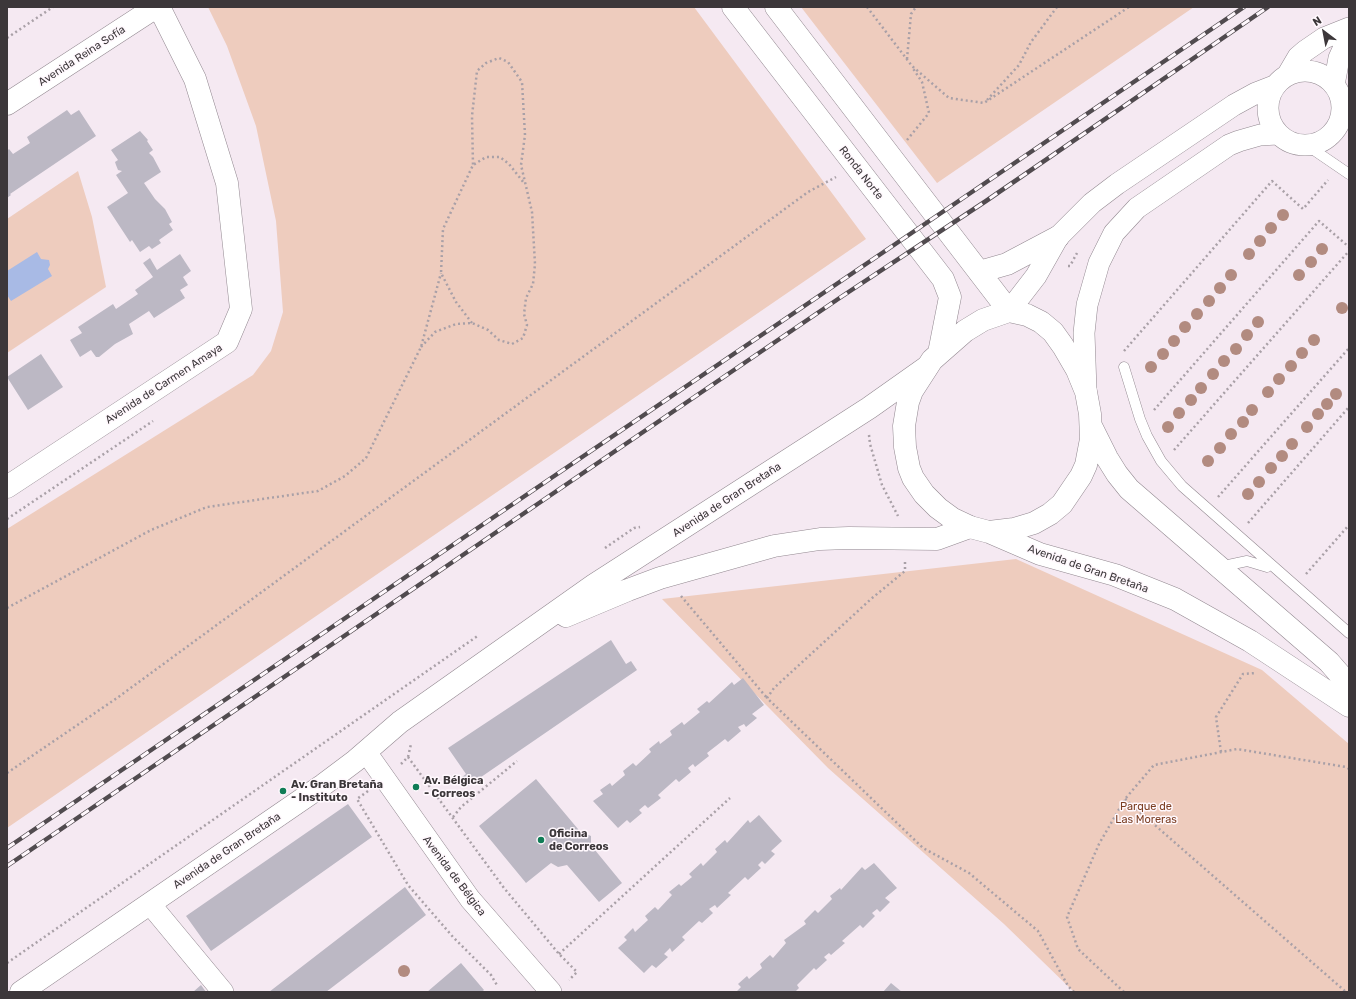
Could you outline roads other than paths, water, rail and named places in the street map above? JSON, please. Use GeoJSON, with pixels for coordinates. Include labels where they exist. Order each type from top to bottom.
{"type":"FeatureCollection","features":[{"type":"Feature","properties":{"kind":"main road","name":"Avenida Reina Sofía"},"geometry":{"type":"LineString","coordinates":[[7,104],[158,7]]}},
{"type":"Feature","properties":{"kind":"main road","name":"Avenida de Carmen Amaya"},"geometry":{"type":"LineString","coordinates":[[7,487],[228,342],[241,309],[228,183],[195,79],[158,7]]}},
{"type":"Feature","properties":{"kind":"main road","name":"Ronda Norte"},"geometry":{"type":"LineString","coordinates":[[732,7],[943,279],[950,297],[933,360]]}},
{"type":"Feature","properties":{"kind":"main road"},"geometry":{"type":"LineString","coordinates":[[776,7],[1009,311],[1018,312],[1034,318],[1052,332],[1071,359],[1086,392],[1091,426],[1090,445],[1086,465],[1075,487],[1062,504],[1034,524],[1014,529],[980,530],[945,514],[931,502],[916,482],[908,463],[904,436],[906,414],[912,391],[933,360]]}},
{"type":"Feature","properties":{"kind":"main road"},"geometry":{"type":"LineString","coordinates":[[979,272],[1007,264],[1058,237]]}},
{"type":"Feature","properties":{"kind":"main road","name":"Avenida de Gran Bretaña"},"geometry":{"type":"LineString","coordinates":[[21,992],[323,785],[366,752],[400,722],[527,634],[594,585],[869,408],[933,360],[973,326],[983,320],[1009,311]]}},
{"type":"Feature","properties":{"kind":"main road"},"geometry":{"type":"LineString","coordinates":[[1091,426],[1117,474],[1138,497],[1329,662],[1349,685]]}},
{"type":"Feature","properties":{"kind":"main road","name":"Avenida de Gran Bretaña"},"geometry":{"type":"LineString","coordinates":[[527,634],[644,583],[756,550],[820,539],[937,539],[980,530],[1040,554],[1116,575],[1175,599],[1250,641],[1349,706]]}},
{"type":"Feature","properties":{"kind":"street"},"geometry":{"type":"LineString","coordinates":[[1009,311],[1036,276],[1058,237],[1092,203],[1117,184],[1245,98],[1281,80],[1298,72],[1315,73],[1323,76],[1334,85],[1345,104],[1335,129],[1324,140],[1308,146],[1291,144],[1277,134],[1269,112],[1270,95],[1281,80],[1298,57],[1324,38],[1349,28]]}},
{"type":"Feature","properties":{"kind":"street"},"geometry":{"type":"LineString","coordinates":[[1334,85],[1339,58],[1349,36]]}},
{"type":"Feature","properties":{"kind":"street"},"geometry":{"type":"LineString","coordinates":[[1086,392],[1084,333],[1087,305],[1099,263],[1114,233],[1133,212],[1147,200],[1229,145],[1260,135],[1277,134]]}},
{"type":"Feature","properties":{"kind":"street","name":"Avenida de Bélgica"},"geometry":{"type":"LineString","coordinates":[[366,752],[470,899],[559,987]]}},
{"type":"Feature","properties":{"kind":"street"},"geometry":{"type":"LineString","coordinates":[[150,904],[223,992]]}},
{"type":"Feature","properties":{"kind":"lane"},"geometry":{"type":"LineString","coordinates":[[1308,146],[1349,174]]}},
{"type":"Feature","properties":{"kind":"lane"},"geometry":{"type":"LineString","coordinates":[[1124,367],[1140,419],[1161,461],[1191,496],[1349,633]]}},
{"type":"Feature","properties":{"kind":"lane"},"geometry":{"type":"LineString","coordinates":[[1218,567],[1243,561],[1252,561],[1281,575]]}},
{"type":"Feature","properties":{"kind":"water"},"geometry":{"type":"Polygon","coordinates":[[[37,252],[41,259],[49,260],[50,265],[48,269],[52,276],[11,301],[7,295],[7,271],[37,252]]]}},
{"type":"Feature","properties":{"kind":"railway"},"geometry":{"type":"LineString","coordinates":[[7,848],[1244,7]]}},
{"type":"Feature","properties":{"kind":"railway"},"geometry":{"type":"LineString","coordinates":[[7,866],[841,297],[986,201],[1268,7]]}},
{"type":"Feature","properties":{"kind":"place","name":"Av. Bélgica - Correos"},"geometry":{"type":"Point","coordinates":[416,787]}},
{"type":"Feature","properties":{"kind":"place","name":"Av. Gran Bretaña - Instituto"},"geometry":{"type":"Point","coordinates":[283,791]}},
{"type":"Feature","properties":{"kind":"place","name":"Oficina de Correos"},"geometry":{"type":"Point","coordinates":[541,840]}},
{"type":"Feature","properties":{"kind":"park label","name":"Parque de Las Moreras"},"geometry":{"type":"Point","coordinates":[1146,813]}}]}
